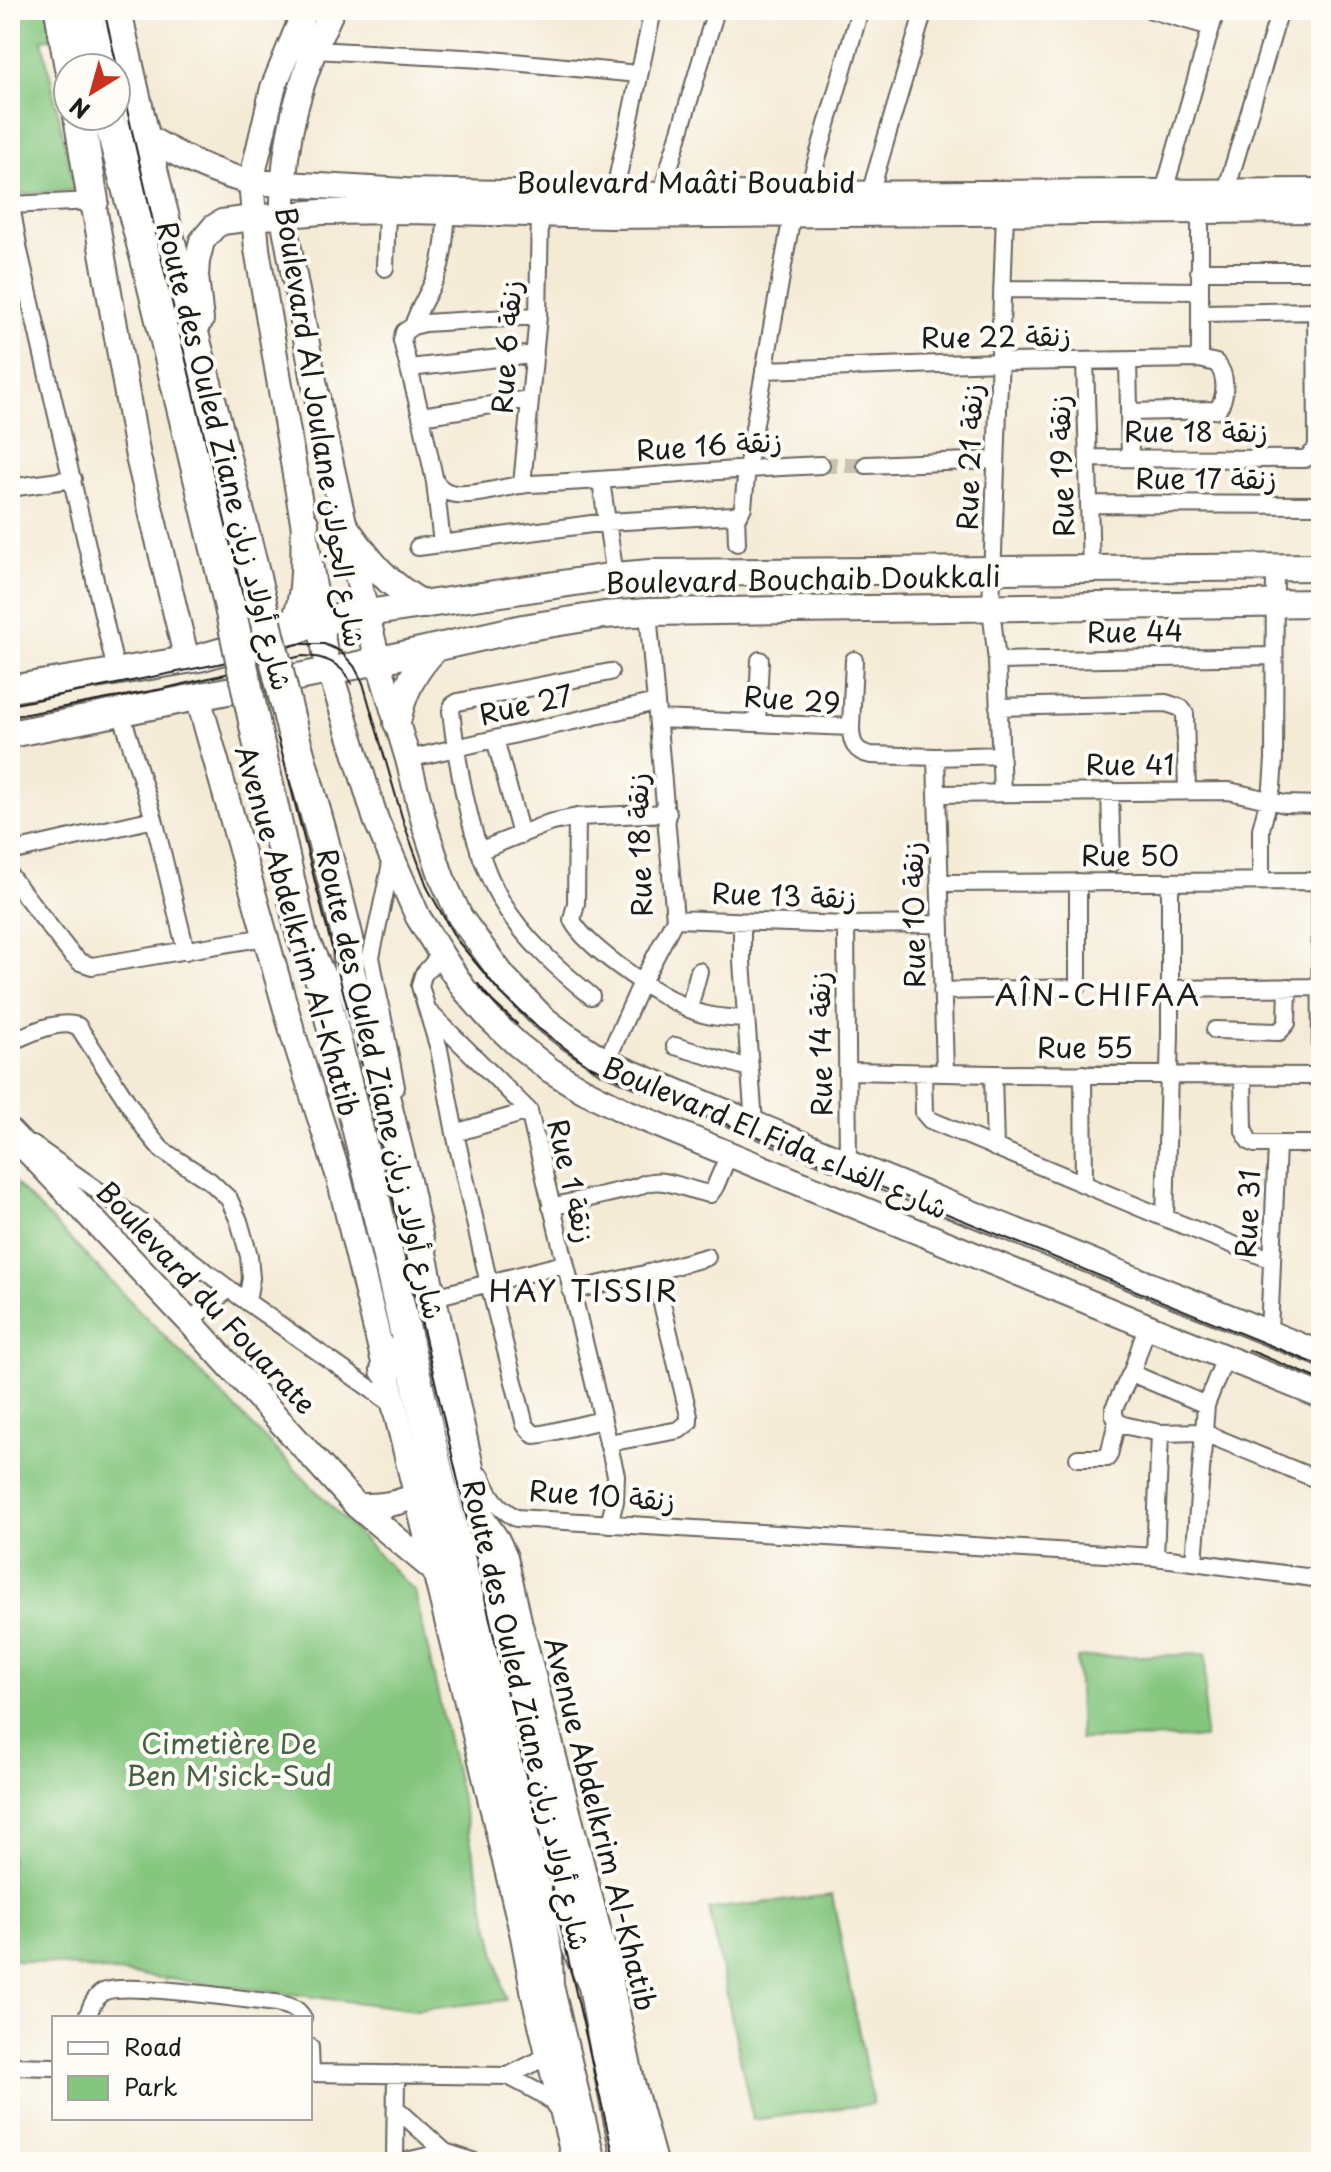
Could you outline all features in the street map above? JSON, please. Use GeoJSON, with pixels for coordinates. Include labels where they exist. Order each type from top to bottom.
{"type":"FeatureCollection","features":[{"type":"Feature","properties":{"kind":"highway"},"geometry":{"type":"LineString","coordinates":[[60,10],[67,52]]}},
{"type":"Feature","properties":{"kind":"highway"},"geometry":{"type":"LineString","coordinates":[[85,10],[94,52]]}},
{"type":"Feature","properties":{"kind":"highway","name":"Route des Ouled Ziane شارع أولاد زيان"},"geometry":{"type":"LineString","coordinates":[[116,10],[165,221],[293,733],[348,939],[349,971],[405,1181],[475,1506],[577,1946],[594,1986],[628,2162]]}},
{"type":"Feature","properties":{"kind":"highway"},"geometry":{"type":"LineString","coordinates":[[123,43],[124,10]]}},
{"type":"Feature","properties":{"kind":"highway"},"geometry":{"type":"LineString","coordinates":[[82,132],[93,201]]}},
{"type":"Feature","properties":{"kind":"highway","name":"Route des Ouled Ziane شارع أولاد زيان"},"geometry":{"type":"LineString","coordinates":[[111,132],[149,270],[229,603],[302,937],[320,977],[470,1615],[513,1783],[547,1957],[548,1986],[590,2162]]}},
{"type":"Feature","properties":{"kind":"highway"},"geometry":{"type":"LineString","coordinates":[[386,1370],[408,1342]]}},
{"type":"Feature","properties":{"kind":"highway"},"geometry":{"type":"LineString","coordinates":[[454,1651],[470,1615]]}},
{"type":"Feature","properties":{"kind":"highway"},"geometry":{"type":"LineString","coordinates":[[513,1783],[510,1844],[518,1881],[521,1929]]}},
{"type":"Feature","properties":{"kind":"highway"},"geometry":{"type":"LineString","coordinates":[[546,1813],[577,1846]]}},
{"type":"Feature","properties":{"kind":"main road"},"geometry":{"type":"LineString","coordinates":[[288,632],[301,605],[305,523]]}},
{"type":"Feature","properties":{"kind":"main road"},"geometry":{"type":"LineString","coordinates":[[345,527],[366,557],[386,578],[425,605]]}},
{"type":"Feature","properties":{"kind":"main road","name":"Boulevard Bouchaib Doukkali"},"geometry":{"type":"LineString","coordinates":[[10,689],[187,660],[320,622],[366,613],[615,576],[650,573],[1321,567]]}},
{"type":"Feature","properties":{"kind":"main road","name":"Boulevard Bouchaib Doukkali"},"geometry":{"type":"LineString","coordinates":[[10,734],[330,671],[523,628],[604,615],[1321,603]]}},
{"type":"Feature","properties":{"kind":"main road"},"geometry":{"type":"LineString","coordinates":[[397,723],[411,679],[436,648]]}},
{"type":"Feature","properties":{"kind":"street","name":"Boulevard Al Joulane شارع الجولان"},"geometry":{"type":"LineString","coordinates":[[305,10],[270,98],[251,182],[253,218],[330,671]]}},
{"type":"Feature","properties":{"kind":"street","name":"Boulevard Al Joulane شارع الجولان"},"geometry":{"type":"LineString","coordinates":[[332,10],[295,104],[282,184],[283,217],[322,423],[378,660]]}},
{"type":"Feature","properties":{"kind":"street"},"geometry":{"type":"LineString","coordinates":[[612,206],[653,10]]}},
{"type":"Feature","properties":{"kind":"street"},"geometry":{"type":"LineString","coordinates":[[661,195],[716,10]]}},
{"type":"Feature","properties":{"kind":"street"},"geometry":{"type":"LineString","coordinates":[[807,194],[860,10]]}},
{"type":"Feature","properties":{"kind":"street"},"geometry":{"type":"LineString","coordinates":[[867,204],[924,10]]}},
{"type":"Feature","properties":{"kind":"street"},"geometry":{"type":"LineString","coordinates":[[1153,10],[1211,27]]}},
{"type":"Feature","properties":{"kind":"street"},"geometry":{"type":"LineString","coordinates":[[1162,201],[1216,10]]}},
{"type":"Feature","properties":{"kind":"street"},"geometry":{"type":"LineString","coordinates":[[1226,191],[1280,10]]}},
{"type":"Feature","properties":{"kind":"street"},"geometry":{"type":"LineString","coordinates":[[1310,10],[1321,13]]}},
{"type":"Feature","properties":{"kind":"street"},"geometry":{"type":"LineString","coordinates":[[314,50],[482,59],[638,74]]}},
{"type":"Feature","properties":{"kind":"street","name":"Boulevard Maâti Bouabid"},"geometry":{"type":"LineString","coordinates":[[145,136],[203,167],[251,182],[792,215],[867,204],[1162,201],[1200,211],[1320,192]]}},
{"type":"Feature","properties":{"kind":"street","name":"Boulevard Maâti Bouabid"},"geometry":{"type":"LineString","coordinates":[[207,382],[196,276],[202,241],[222,222],[321,212],[540,214],[612,206],[661,195],[807,194],[867,204],[1005,213],[1162,201],[1226,191],[1320,192]]}},
{"type":"Feature","properties":{"kind":"street"},"geometry":{"type":"LineString","coordinates":[[116,671],[73,479],[15,252],[10,205],[93,201],[138,457],[187,660]]}},
{"type":"Feature","properties":{"kind":"street"},"geometry":{"type":"LineString","coordinates":[[385,268],[387,211]]}},
{"type":"Feature","properties":{"kind":"street"},"geometry":{"type":"LineString","coordinates":[[1129,412],[1210,411],[1217,410],[1223,399],[1223,373],[1216,363],[1200,359],[1200,211]]}},
{"type":"Feature","properties":{"kind":"street"},"geometry":{"type":"LineString","coordinates":[[413,326],[439,270],[445,245],[447,212]]}},
{"type":"Feature","properties":{"kind":"street","name":"Rue 21 زنقة"},"geometry":{"type":"LineString","coordinates":[[1002,793],[997,661],[991,608],[1005,213]]}},
{"type":"Feature","properties":{"kind":"street","name":"Rue 6 زنقة"},"geometry":{"type":"LineString","coordinates":[[522,485],[538,316],[540,214]]}},
{"type":"Feature","properties":{"kind":"street"},"geometry":{"type":"LineString","coordinates":[[418,547],[607,522],[736,514],[743,507],[747,468],[792,215]]}},
{"type":"Feature","properties":{"kind":"street"},"geometry":{"type":"LineString","coordinates":[[1199,271],[1309,271]]}},
{"type":"Feature","properties":{"kind":"street"},"geometry":{"type":"LineString","coordinates":[[1002,289],[1200,291]]}},
{"type":"Feature","properties":{"kind":"street"},"geometry":{"type":"LineString","coordinates":[[1200,313],[1319,311]]}},
{"type":"Feature","properties":{"kind":"street","name":"Rue 18 زنقة"},"geometry":{"type":"LineString","coordinates":[[1088,458],[1305,459],[1315,451],[1317,444],[1319,311]]}},
{"type":"Feature","properties":{"kind":"street"},"geometry":{"type":"LineString","coordinates":[[442,544],[435,482],[402,341],[404,332],[425,323],[538,316]]}},
{"type":"Feature","properties":{"kind":"street"},"geometry":{"type":"LineString","coordinates":[[409,368],[535,354]]}},
{"type":"Feature","properties":{"kind":"street","name":"Rue 22 زنقة"},"geometry":{"type":"LineString","coordinates":[[764,370],[1200,359]]}},
{"type":"Feature","properties":{"kind":"street","name":"Rue 19 زنقة"},"geometry":{"type":"LineString","coordinates":[[1085,361],[1091,570]]}},
{"type":"Feature","properties":{"kind":"street"},"geometry":{"type":"LineString","coordinates":[[1128,361],[1130,458]]}},
{"type":"Feature","properties":{"kind":"street"},"geometry":{"type":"LineString","coordinates":[[421,416],[529,399]]}},
{"type":"Feature","properties":{"kind":"street"},"geometry":{"type":"LineString","coordinates":[[866,465],[996,460]]}},
{"type":"Feature","properties":{"kind":"street","name":"Rue 16 زنقة"},"geometry":{"type":"LineString","coordinates":[[435,482],[441,489],[458,494],[522,485],[821,465]]}},
{"type":"Feature","properties":{"kind":"street"},"geometry":{"type":"LineString","coordinates":[[10,488],[73,479]]}},
{"type":"Feature","properties":{"kind":"street"},"geometry":{"type":"LineString","coordinates":[[601,481],[615,576]]}},
{"type":"Feature","properties":{"kind":"street","name":"Rue 17 زنقة"},"geometry":{"type":"LineString","coordinates":[[1091,504],[1321,505]]}},
{"type":"Feature","properties":{"kind":"street"},"geometry":{"type":"LineString","coordinates":[[736,514],[737,543]]}},
{"type":"Feature","properties":{"kind":"street"},"geometry":{"type":"LineString","coordinates":[[1261,881],[1261,829],[1269,801],[1274,759],[1275,567]]}},
{"type":"Feature","properties":{"kind":"street","name":"Rue 18 زنقة"},"geometry":{"type":"LineString","coordinates":[[606,1062],[675,919],[648,612]]}},
{"type":"Feature","properties":{"kind":"street","name":"Rue 44"},"geometry":{"type":"LineString","coordinates":[[997,661],[1274,656]]}},
{"type":"Feature","properties":{"kind":"street","name":"Boulevard El Fida شارع الفداء"},"geometry":{"type":"LineString","coordinates":[[378,660],[426,830],[442,878],[460,917],[526,1001],[564,1034],[606,1062],[1321,1354]]}},
{"type":"Feature","properties":{"kind":"street"},"geometry":{"type":"LineString","coordinates":[[757,723],[760,660]]}},
{"type":"Feature","properties":{"kind":"street"},"geometry":{"type":"LineString","coordinates":[[851,727],[854,660]]}},
{"type":"Feature","properties":{"kind":"street","name":"Boulevard El Fida شارع الفداء"},"geometry":{"type":"LineString","coordinates":[[330,671],[376,820],[418,917],[464,989],[490,1019],[550,1070],[627,1112],[1321,1396]]}},
{"type":"Feature","properties":{"kind":"street"},"geometry":{"type":"LineString","coordinates":[[591,996],[565,975],[522,930],[494,887],[468,814],[451,711],[456,702],[610,672]]}},
{"type":"Feature","properties":{"kind":"street","name":"Avenue Abdelkrim Al-Khatib"},"geometry":{"type":"LineString","coordinates":[[198,697],[293,1034],[338,1174],[575,2162]]}},
{"type":"Feature","properties":{"kind":"street"},"geometry":{"type":"LineString","coordinates":[[998,707],[1166,703],[1181,708],[1185,714],[1187,791]]}},
{"type":"Feature","properties":{"kind":"street","name":"Rue 29"},"geometry":{"type":"LineString","coordinates":[[658,710],[757,723],[851,727],[852,741],[862,753],[936,757],[1001,755]]}},
{"type":"Feature","properties":{"kind":"street","name":"Rue 27"},"geometry":{"type":"LineString","coordinates":[[408,759],[495,739],[658,710]]}},
{"type":"Feature","properties":{"kind":"street"},"geometry":{"type":"LineString","coordinates":[[121,712],[154,819],[186,951]]}},
{"type":"Feature","properties":{"kind":"street"},"geometry":{"type":"LineString","coordinates":[[495,739],[521,835]]}},
{"type":"Feature","properties":{"kind":"street","name":"Rue 10 زنقة"},"geometry":{"type":"LineString","coordinates":[[936,757],[945,1072]]}},
{"type":"Feature","properties":{"kind":"street"},"geometry":{"type":"LineString","coordinates":[[1110,791],[1112,863]]}},
{"type":"Feature","properties":{"kind":"street","name":"Rue 41"},"geometry":{"type":"LineString","coordinates":[[937,794],[1229,791],[1285,804],[1321,805]]}},
{"type":"Feature","properties":{"kind":"street"},"geometry":{"type":"LineString","coordinates":[[479,851],[549,823],[577,817],[668,813]]}},
{"type":"Feature","properties":{"kind":"street"},"geometry":{"type":"LineString","coordinates":[[577,817],[576,903],[572,920],[583,937],[642,982],[689,1009],[703,1014],[746,1019]]}},
{"type":"Feature","properties":{"kind":"street"},"geometry":{"type":"LineString","coordinates":[[10,852],[154,819]]}},
{"type":"Feature","properties":{"kind":"street","name":"Rue 10 زنقة"},"geometry":{"type":"LineString","coordinates":[[392,859],[371,957],[386,1040],[481,1474],[489,1495],[501,1509],[516,1518],[1155,1557],[1321,1579]]}},
{"type":"Feature","properties":{"kind":"street"},"geometry":{"type":"LineString","coordinates":[[10,876],[71,954],[80,962],[92,966],[266,937]]}},
{"type":"Feature","properties":{"kind":"street"},"geometry":{"type":"LineString","coordinates":[[1321,881],[1321,1076]]}},
{"type":"Feature","properties":{"kind":"street","name":"Rue 50"},"geometry":{"type":"LineString","coordinates":[[939,883],[1321,881]]}},
{"type":"Feature","properties":{"kind":"street"},"geometry":{"type":"LineString","coordinates":[[942,991],[1078,986],[1078,882]]}},
{"type":"Feature","properties":{"kind":"street"},"geometry":{"type":"LineString","coordinates":[[1165,1218],[1170,882]]}},
{"type":"Feature","properties":{"kind":"street","name":"Rue 13 زنقة"},"geometry":{"type":"LineString","coordinates":[[675,919],[846,925],[940,924]]}},
{"type":"Feature","properties":{"kind":"street"},"geometry":{"type":"LineString","coordinates":[[742,922],[754,1123]]}},
{"type":"Feature","properties":{"kind":"street","name":"Rue 14 زنقة"},"geometry":{"type":"LineString","coordinates":[[846,925],[848,1163]]}},
{"type":"Feature","properties":{"kind":"street"},"geometry":{"type":"LineString","coordinates":[[441,954],[420,979],[420,986],[439,1049],[489,1284],[521,1411],[529,1431],[534,1435],[602,1420]]}},
{"type":"Feature","properties":{"kind":"street"},"geometry":{"type":"LineString","coordinates":[[689,1009],[699,971]]}},
{"type":"Feature","properties":{"kind":"street"},"geometry":{"type":"LineString","coordinates":[[1215,1030],[1279,1032],[1287,1023],[1288,987]]}},
{"type":"Feature","properties":{"kind":"street"},"geometry":{"type":"LineString","coordinates":[[1170,989],[1321,987]]}},
{"type":"Feature","properties":{"kind":"street"},"geometry":{"type":"LineString","coordinates":[[427,1010],[529,1111]]}},
{"type":"Feature","properties":{"kind":"street"},"geometry":{"type":"LineString","coordinates":[[10,1042],[59,1024],[78,1026],[154,1141],[181,1164],[210,1181],[229,1199],[249,1256],[251,1278],[247,1301]]}},
{"type":"Feature","properties":{"kind":"street"},"geometry":{"type":"LineString","coordinates":[[675,1046],[749,1068]]}},
{"type":"Feature","properties":{"kind":"street","name":"Rue 55"},"geometry":{"type":"LineString","coordinates":[[849,1071],[1321,1076]]}},
{"type":"Feature","properties":{"kind":"street"},"geometry":{"type":"LineString","coordinates":[[923,1073],[926,1117],[1272,1260]]}},
{"type":"Feature","properties":{"kind":"street"},"geometry":{"type":"LineString","coordinates":[[993,1074],[995,1148]]}},
{"type":"Feature","properties":{"kind":"street"},"geometry":{"type":"LineString","coordinates":[[1083,1074],[1084,1184]]}},
{"type":"Feature","properties":{"kind":"street","name":"Rue 31"},"geometry":{"type":"LineString","coordinates":[[1243,1075],[1246,1137],[1255,1144],[1277,1145],[1269,1333]]}},
{"type":"Feature","properties":{"kind":"street","name":"Rue 1 زنقة"},"geometry":{"type":"LineString","coordinates":[[455,1133],[529,1111],[617,1487],[609,1524]]}},
{"type":"Feature","properties":{"kind":"street"},"geometry":{"type":"LineString","coordinates":[[10,1130],[395,1406]]}},
{"type":"Feature","properties":{"kind":"street","name":"Boulevard du Fouarate"},"geometry":{"type":"LineString","coordinates":[[10,1130],[357,1506],[434,1570]]}},
{"type":"Feature","properties":{"kind":"street"},"geometry":{"type":"LineString","coordinates":[[1277,1145],[1321,1144]]}},
{"type":"Feature","properties":{"kind":"street"},"geometry":{"type":"LineString","coordinates":[[551,1207],[657,1180],[710,1194],[729,1154]]}},
{"type":"Feature","properties":{"kind":"street"},"geometry":{"type":"LineString","coordinates":[[571,1291],[707,1257]]}},
{"type":"Feature","properties":{"kind":"street"},"geometry":{"type":"LineString","coordinates":[[442,1295],[564,1264]]}},
{"type":"Feature","properties":{"kind":"street"},"geometry":{"type":"LineString","coordinates":[[608,1443],[679,1430],[689,1422],[657,1283],[651,1274],[645,1274]]}},
{"type":"Feature","properties":{"kind":"street"},"geometry":{"type":"LineString","coordinates":[[189,1321],[229,1289]]}},
{"type":"Feature","properties":{"kind":"street"},"geometry":{"type":"LineString","coordinates":[[1147,1326],[1132,1371],[1114,1408],[1117,1421],[1160,1433],[1202,1432],[1321,1481]]}},
{"type":"Feature","properties":{"kind":"street"},"geometry":{"type":"LineString","coordinates":[[1194,1562],[1206,1402],[1225,1358]]}},
{"type":"Feature","properties":{"kind":"street"},"geometry":{"type":"LineString","coordinates":[[1132,1371],[1206,1402]]}},
{"type":"Feature","properties":{"kind":"street"},"geometry":{"type":"LineString","coordinates":[[1078,1458],[1107,1458],[1117,1421]]}},
{"type":"Feature","properties":{"kind":"street"},"geometry":{"type":"LineString","coordinates":[[1155,1557],[1160,1433]]}},
{"type":"Feature","properties":{"kind":"street"},"geometry":{"type":"LineString","coordinates":[[357,1506],[381,1506],[416,1495]]}},
{"type":"Feature","properties":{"kind":"street","name":"Avenue Abdelkrim Al-Khatib"},"geometry":{"type":"LineString","coordinates":[[475,1506],[505,1557],[654,2162]]}},
{"type":"Feature","properties":{"kind":"street"},"geometry":{"type":"LineString","coordinates":[[505,1557],[506,1544],[516,1518]]}},
{"type":"Feature","properties":{"kind":"street"},"geometry":{"type":"LineString","coordinates":[[88,2016],[100,1994],[129,1989],[276,2003],[294,2007],[302,2016]]}},
{"type":"Feature","properties":{"kind":"street"},"geometry":{"type":"LineString","coordinates":[[508,2076],[538,2061],[548,2052]]}},
{"type":"Feature","properties":{"kind":"street"},"geometry":{"type":"LineString","coordinates":[[10,2066],[52,2067]]}},
{"type":"Feature","properties":{"kind":"street"},"geometry":{"type":"LineString","coordinates":[[312,2073],[508,2076],[540,2093],[563,2116]]}},
{"type":"Feature","properties":{"kind":"street"},"geometry":{"type":"LineString","coordinates":[[395,2162],[396,2074]]}},
{"type":"Feature","properties":{"kind":"street"},"geometry":{"type":"LineString","coordinates":[[397,2109],[445,2152],[475,2162]]}},
{"type":"Feature","properties":{"kind":"street"},"geometry":{"type":"LineString","coordinates":[[402,2162],[445,2152]]}},
{"type":"Feature","properties":{"kind":"green space"},"geometry":{"type":"Polygon","coordinates":[[[10,10],[122,10],[122,29],[42,39],[52,85],[52,132],[62,132],[75,190],[10,195],[10,10]]]}},
{"type":"Feature","properties":{"kind":"green space","name":"Cimetière De Ben M'sick-Sud"},"geometry":{"type":"Polygon","coordinates":[[[10,1178],[415,1592],[506,2000],[417,2010],[10,1959],[10,1178]]]}},
{"type":"Feature","properties":{"kind":"green space"},"geometry":{"type":"Polygon","coordinates":[[[1206,1654],[1204,1738],[1080,1739],[1077,1658],[1206,1654]]]}},
{"type":"Feature","properties":{"kind":"green space"},"geometry":{"type":"Polygon","coordinates":[[[832,1895],[873,2104],[753,2120],[709,1909],[832,1895]]]}},
{"type":"Feature","properties":{"kind":"tunnel"},"geometry":{"type":"LineString","coordinates":[[821,465],[866,465]]}},
{"type":"Feature","properties":{"kind":"tram line"},"geometry":{"type":"LineString","coordinates":[[104,10],[261,671],[364,1073],[615,2162]]}},
{"type":"Feature","properties":{"kind":"tram line"},"geometry":{"type":"LineString","coordinates":[[10,705],[218,664],[298,644],[324,644],[340,651],[354,666],[363,683],[404,824],[428,889],[456,939],[499,991],[538,1028],[588,1065],[1321,1366]]}},
{"type":"Feature","properties":{"kind":"tram line"},"geometry":{"type":"LineString","coordinates":[[10,717],[162,689],[302,656],[332,662],[352,684]]}},
{"type":"Feature","properties":{"kind":"tram line"},"geometry":{"type":"LineString","coordinates":[[478,984],[517,1024]]}},
{"type":"Feature","properties":{"kind":"tram line"},"geometry":{"type":"LineString","coordinates":[[1249,1350],[1321,1380]]}},
{"type":"Feature","properties":{"kind":"district","name":"AÎN-CHIFAA"},"geometry":{"type":"Point","coordinates":[1098,996]}},
{"type":"Feature","properties":{"kind":"district","name":"HAY TISSIR"},"geometry":{"type":"Point","coordinates":[584,1292]}}]}
